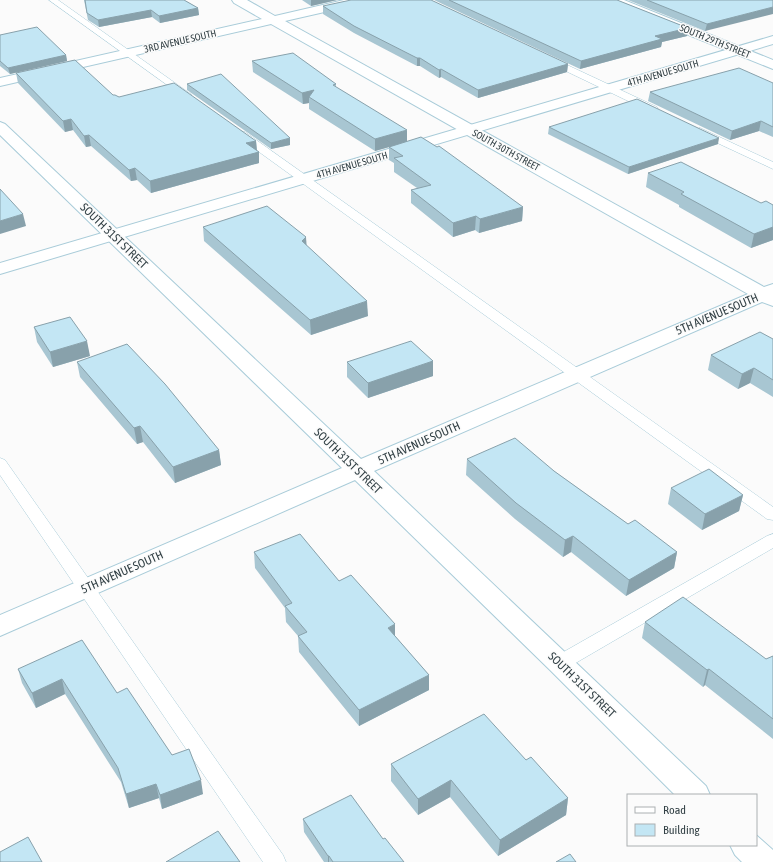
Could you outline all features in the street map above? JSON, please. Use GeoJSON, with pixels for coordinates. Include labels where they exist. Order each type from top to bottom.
{"type":"FeatureCollection","features":[{"type":"Feature","properties":{"kind":"street","name":"SOUTH 30TH STREET"},"geometry":{"type":"LineString","coordinates":[[238,0],[770,295]]}},
{"type":"Feature","properties":{"kind":"street","name":"3RD AVENUE SOUTH"},"geometry":{"type":"LineString","coordinates":[[0,82],[360,0]]}},
{"type":"Feature","properties":{"kind":"street","name":"SOUTH 29TH STREET"},"geometry":{"type":"LineString","coordinates":[[613,0],[773,65]]}},
{"type":"Feature","properties":{"kind":"street","name":"4TH AVENUE SOUTH"},"geometry":{"type":"LineString","coordinates":[[0,269],[773,40]]}},
{"type":"Feature","properties":{"kind":"street","name":"SOUTH 31ST STREET"},"geometry":{"type":"LineString","coordinates":[[0,127],[560,663],[694,794]]}},
{"type":"Feature","properties":{"kind":"street","name":"5TH AVENUE SOUTH"},"geometry":{"type":"LineString","coordinates":[[0,626],[575,375],[770,295]]}},
{"type":"Feature","properties":{"kind":"street"},"geometry":{"type":"LineString","coordinates":[[747,846],[764,862]]}},
{"type":"Feature","properties":{"kind":"lane"},"geometry":{"type":"LineString","coordinates":[[53,0],[200,104]]}},
{"type":"Feature","properties":{"kind":"lane"},"geometry":{"type":"LineString","coordinates":[[539,54],[659,112]]}},
{"type":"Feature","properties":{"kind":"lane"},"geometry":{"type":"LineString","coordinates":[[688,125],[773,166]]}},
{"type":"Feature","properties":{"kind":"lane"},"geometry":{"type":"LineString","coordinates":[[232,128],[575,375],[773,515]]}},
{"type":"Feature","properties":{"kind":"lane"},"geometry":{"type":"LineString","coordinates":[[0,463],[275,862]]}},
{"type":"Feature","properties":{"kind":"lane"},"geometry":{"type":"LineString","coordinates":[[560,663],[773,540]]}},
{"type":"Feature","properties":{"kind":"building"},"geometry":{"type":"Polygon","coordinates":[[[85,0],[184,0],[198,8],[159,16],[151,10],[98,20],[87,13],[85,0]]]}},
{"type":"Feature","properties":{"kind":"building"},"geometry":{"type":"Polygon","coordinates":[[[351,0],[431,0],[568,64],[478,90],[441,69],[439,70],[420,58],[417,58],[354,26],[323,6],[351,0]]]}},
{"type":"Feature","properties":{"kind":"building"},"geometry":{"type":"Polygon","coordinates":[[[449,0],[617,0],[688,28],[655,36],[662,39],[581,61],[449,0]]]}},
{"type":"Feature","properties":{"kind":"building"},"geometry":{"type":"Polygon","coordinates":[[[647,0],[773,0],[773,7],[707,24],[647,0]]]}},
{"type":"Feature","properties":{"kind":"building"},"geometry":{"type":"Polygon","coordinates":[[[37,27],[66,55],[8,68],[0,61],[0,35],[37,27]]]}},
{"type":"Feature","properties":{"kind":"building"},"geometry":{"type":"Polygon","coordinates":[[[293,53],[336,84],[333,85],[407,130],[375,139],[309,97],[314,90],[302,93],[252,61],[293,53]]]}},
{"type":"Feature","properties":{"kind":"building"},"geometry":{"type":"Polygon","coordinates":[[[75,60],[113,95],[119,97],[174,83],[256,141],[246,143],[259,152],[150,181],[135,168],[129,170],[89,135],[84,136],[71,119],[63,121],[16,73],[75,60]]]}},
{"type":"Feature","properties":{"kind":"building"},"geometry":{"type":"Polygon","coordinates":[[[739,68],[773,83],[773,127],[761,121],[732,131],[650,92],[739,68]]]}},
{"type":"Feature","properties":{"kind":"building"},"geometry":{"type":"Polygon","coordinates":[[[221,74],[290,138],[271,143],[187,84],[221,74]]]}},
{"type":"Feature","properties":{"kind":"building"},"geometry":{"type":"Polygon","coordinates":[[[637,99],[719,138],[629,167],[549,127],[637,99]]]}},
{"type":"Feature","properties":{"kind":"building"},"geometry":{"type":"Polygon","coordinates":[[[421,137],[437,147],[439,146],[523,207],[480,219],[476,216],[453,223],[411,190],[431,185],[394,158],[403,156],[389,147],[421,137]]]}},
{"type":"Feature","properties":{"kind":"building"},"geometry":{"type":"Polygon","coordinates":[[[681,162],[761,203],[766,201],[773,205],[773,227],[754,234],[681,194],[684,192],[648,173],[681,162]]]}},
{"type":"Feature","properties":{"kind":"building"},"geometry":{"type":"Polygon","coordinates":[[[0,189],[23,214],[0,221],[0,189]]]}},
{"type":"Feature","properties":{"kind":"building"},"geometry":{"type":"Polygon","coordinates":[[[267,206],[306,237],[302,241],[367,301],[310,320],[203,227],[267,206]]]}},
{"type":"Feature","properties":{"kind":"building"},"geometry":{"type":"Polygon","coordinates":[[[70,317],[87,341],[50,352],[34,327],[70,317]]]}},
{"type":"Feature","properties":{"kind":"building"},"geometry":{"type":"Polygon","coordinates":[[[760,332],[773,339],[773,380],[754,368],[742,374],[711,355],[760,332]]]}},
{"type":"Feature","properties":{"kind":"building"},"geometry":{"type":"Polygon","coordinates":[[[411,341],[433,361],[368,383],[347,362],[411,341]]]}},
{"type":"Feature","properties":{"kind":"building"},"geometry":{"type":"Polygon","coordinates":[[[127,344],[165,384],[219,450],[173,467],[140,426],[134,428],[77,362],[127,344]]]}},
{"type":"Feature","properties":{"kind":"building"},"geometry":{"type":"Polygon","coordinates":[[[515,438],[554,471],[628,524],[635,520],[677,552],[629,580],[573,536],[565,540],[516,503],[467,459],[515,438]]]}},
{"type":"Feature","properties":{"kind":"building"},"geometry":{"type":"Polygon","coordinates":[[[709,469],[743,495],[705,514],[671,488],[709,469]]]}},
{"type":"Feature","properties":{"kind":"building"},"geometry":{"type":"Polygon","coordinates":[[[300,534],[339,581],[351,575],[395,624],[388,628],[429,675],[359,710],[298,636],[307,632],[285,606],[292,603],[254,552],[300,534]]]}},
{"type":"Feature","properties":{"kind":"building"},"geometry":{"type":"Polygon","coordinates":[[[683,597],[766,659],[773,656],[773,719],[645,622],[683,597]]]}},
{"type":"Feature","properties":{"kind":"building"},"geometry":{"type":"Polygon","coordinates":[[[82,640],[117,693],[127,688],[172,755],[189,749],[201,780],[160,795],[156,784],[126,794],[118,768],[62,679],[32,693],[18,669],[82,640]]]}},
{"type":"Feature","properties":{"kind":"building"},"geometry":{"type":"Polygon","coordinates":[[[484,714],[526,760],[531,757],[568,798],[500,840],[451,780],[418,799],[391,764],[484,714]]]}},
{"type":"Feature","properties":{"kind":"building"},"geometry":{"type":"Polygon","coordinates":[[[351,795],[383,839],[385,838],[404,862],[333,862],[328,856],[303,819],[351,795]]]}},
{"type":"Feature","properties":{"kind":"building"},"geometry":{"type":"Polygon","coordinates":[[[218,831],[240,862],[166,862],[218,831]]]}},
{"type":"Feature","properties":{"kind":"building"},"geometry":{"type":"Polygon","coordinates":[[[28,837],[42,862],[0,862],[0,852],[28,837]]]}},
{"type":"Feature","properties":{"kind":"building"},"geometry":{"type":"Polygon","coordinates":[[[570,854],[576,862],[556,862],[570,854]]]}}]}
